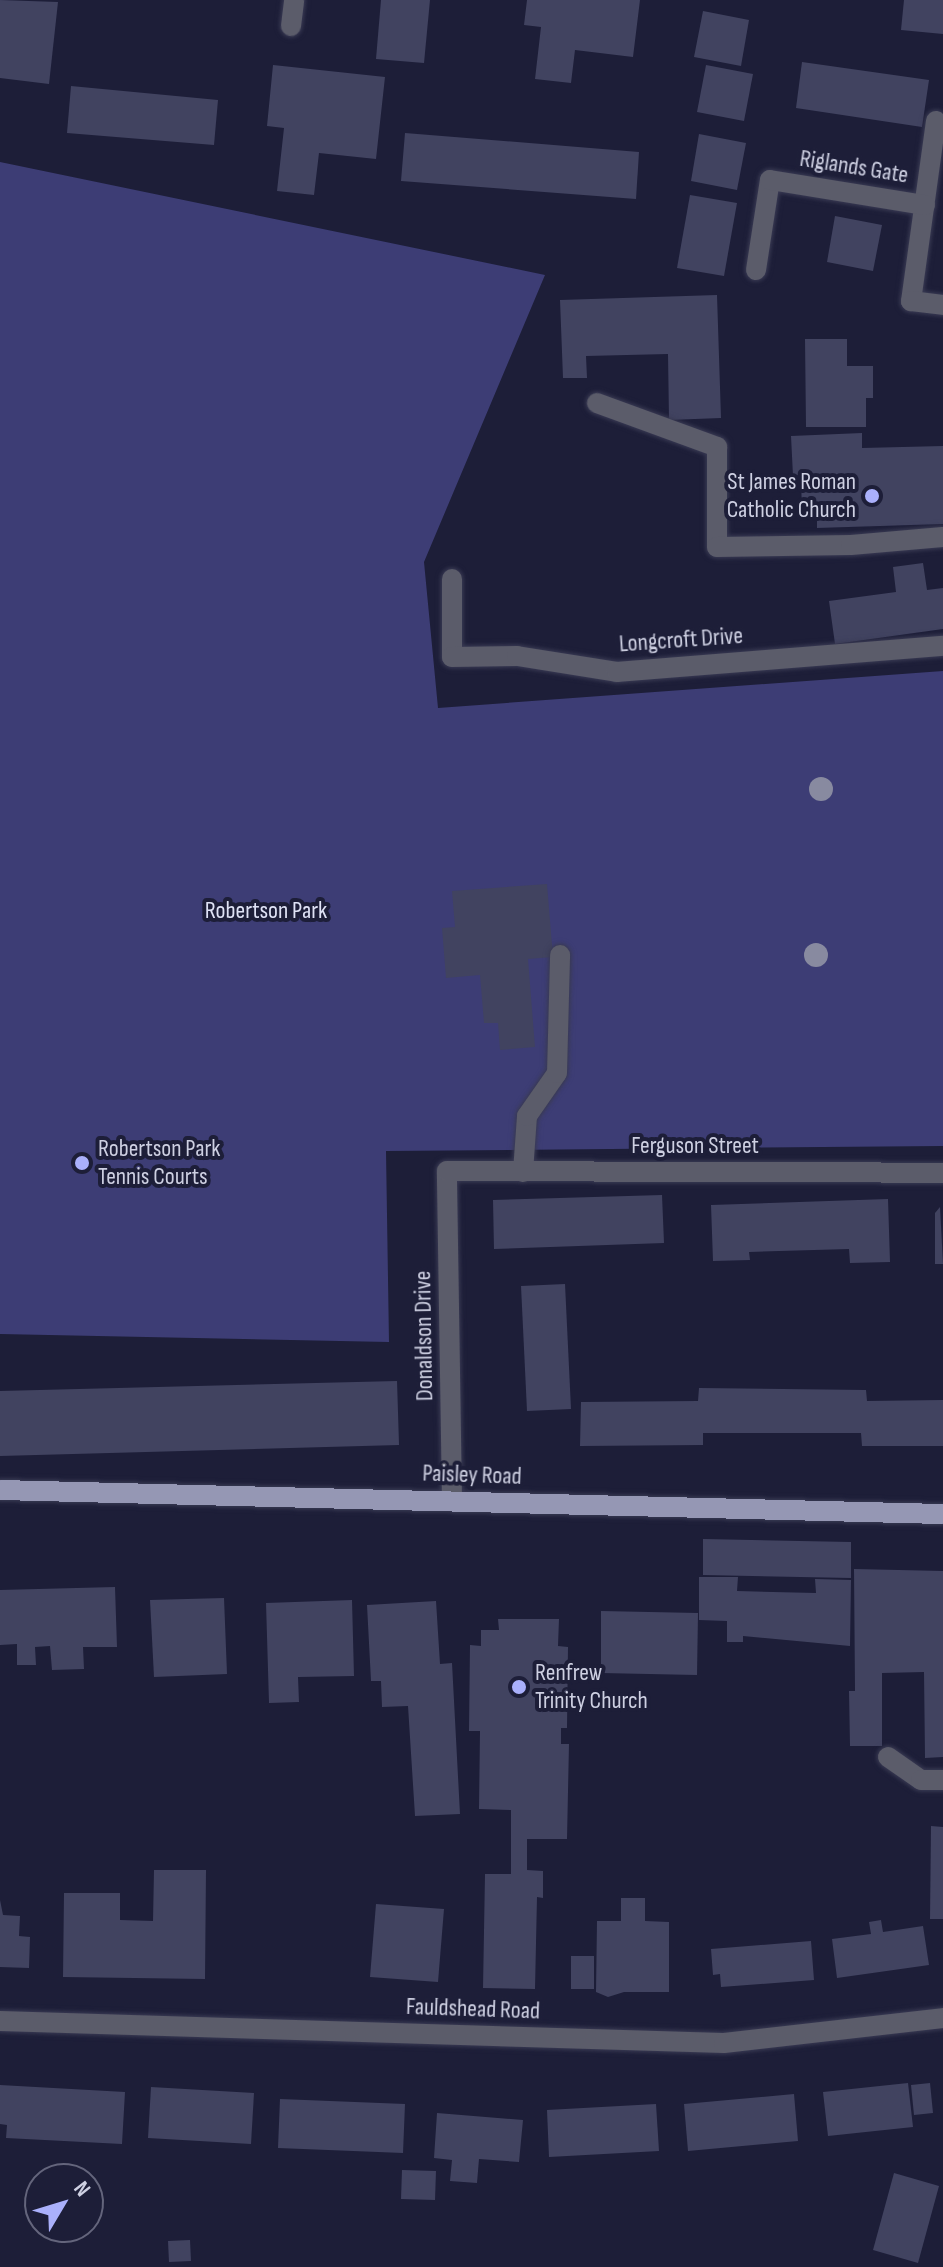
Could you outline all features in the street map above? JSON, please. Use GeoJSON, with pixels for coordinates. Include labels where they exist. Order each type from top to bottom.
{"type":"FeatureCollection","features":[{"type":"Feature","properties":{"kind":"main road","name":"Paisley Road"},"geometry":{"type":"LineString","coordinates":[[0,1490],[452,1499],[943,1514]]}},
{"type":"Feature","properties":{"kind":"street"},"geometry":{"type":"LineString","coordinates":[[291,26],[294,0]]}},
{"type":"Feature","properties":{"kind":"street","name":"Riglands Gate"},"geometry":{"type":"LineString","coordinates":[[936,121],[911,301],[943,305]]}},
{"type":"Feature","properties":{"kind":"street","name":"Riglands Gate"},"geometry":{"type":"LineString","coordinates":[[756,270],[770,180],[925,205]]}},
{"type":"Feature","properties":{"kind":"street"},"geometry":{"type":"LineString","coordinates":[[597,403],[717,447],[717,547],[851,545],[943,537]]}},
{"type":"Feature","properties":{"kind":"street","name":"Longcroft Drive"},"geometry":{"type":"LineString","coordinates":[[452,579],[452,657],[517,656],[617,672],[943,646]]}},
{"type":"Feature","properties":{"kind":"street"},"geometry":{"type":"LineString","coordinates":[[523,1172],[527,1116],[557,1073],[560,955]]}},
{"type":"Feature","properties":{"kind":"street","name":"Ferguson Street"},"geometry":{"type":"LineString","coordinates":[[447,1171],[943,1173]]}},
{"type":"Feature","properties":{"kind":"street","name":"Donaldson Drive"},"geometry":{"type":"LineString","coordinates":[[447,1171],[452,1499]]}},
{"type":"Feature","properties":{"kind":"street"},"geometry":{"type":"LineString","coordinates":[[888,1757],[921,1780],[943,1780]]}},
{"type":"Feature","properties":{"kind":"street","name":"Fauldshead Road"},"geometry":{"type":"LineString","coordinates":[[0,2021],[724,2043],[943,2018]]}},
{"type":"Feature","properties":{"kind":"green space","name":"Robertson Park"},"geometry":{"type":"Polygon","coordinates":[[[0,162],[545,275],[424,562],[438,708],[943,671],[943,1146],[386,1151],[389,1342],[0,1334],[0,162]]]}},
{"type":"Feature","properties":{"kind":"building"},"geometry":{"type":"Polygon","coordinates":[[[0,0],[58,2],[49,84],[0,78],[0,0]]]}},
{"type":"Feature","properties":{"kind":"building"},"geometry":{"type":"Polygon","coordinates":[[[381,0],[430,0],[424,63],[376,59],[381,0]]]}},
{"type":"Feature","properties":{"kind":"building"},"geometry":{"type":"Polygon","coordinates":[[[527,0],[640,0],[633,57],[575,50],[571,83],[535,79],[541,27],[524,25],[527,0]]]}},
{"type":"Feature","properties":{"kind":"building"},"geometry":{"type":"Polygon","coordinates":[[[904,0],[943,0],[943,34],[901,30],[904,0]]]}},
{"type":"Feature","properties":{"kind":"building"},"geometry":{"type":"Polygon","coordinates":[[[703,11],[749,20],[741,66],[694,57],[703,11]]]}},
{"type":"Feature","properties":{"kind":"building"},"geometry":{"type":"Polygon","coordinates":[[[802,62],[929,80],[922,127],[796,108],[802,62]]]}},
{"type":"Feature","properties":{"kind":"building"},"geometry":{"type":"Polygon","coordinates":[[[273,65],[385,77],[376,159],[319,153],[314,195],[277,191],[284,128],[267,126],[273,65]]]}},
{"type":"Feature","properties":{"kind":"building"},"geometry":{"type":"Polygon","coordinates":[[[706,65],[753,74],[744,121],[697,112],[706,65]]]}},
{"type":"Feature","properties":{"kind":"building"},"geometry":{"type":"Polygon","coordinates":[[[71,86],[218,100],[214,145],[67,133],[71,86]]]}},
{"type":"Feature","properties":{"kind":"building"},"geometry":{"type":"Polygon","coordinates":[[[405,133],[639,152],[636,199],[401,181],[405,133]]]}},
{"type":"Feature","properties":{"kind":"building"},"geometry":{"type":"Polygon","coordinates":[[[699,134],[746,143],[737,190],[691,181],[699,134]]]}},
{"type":"Feature","properties":{"kind":"building"},"geometry":{"type":"Polygon","coordinates":[[[690,195],[737,203],[724,276],[677,268],[690,195]]]}},
{"type":"Feature","properties":{"kind":"building"},"geometry":{"type":"Polygon","coordinates":[[[835,216],[882,225],[873,271],[827,262],[835,216]]]}},
{"type":"Feature","properties":{"kind":"building"},"geometry":{"type":"Polygon","coordinates":[[[717,295],[721,418],[669,420],[668,354],[586,356],[587,378],[563,378],[560,300],[717,295]]]}},
{"type":"Feature","properties":{"kind":"building"},"geometry":{"type":"Polygon","coordinates":[[[805,339],[847,339],[847,366],[873,366],[873,398],[866,398],[866,427],[806,427],[805,339]]]}},
{"type":"Feature","properties":{"kind":"building","name":"St James Roman Catholic Church"},"geometry":{"type":"Polygon","coordinates":[[[862,433],[862,448],[943,446],[943,524],[817,528],[817,517],[802,517],[801,475],[793,476],[791,436],[862,433]]]}},
{"type":"Feature","properties":{"kind":"building"},"geometry":{"type":"Polygon","coordinates":[[[923,563],[927,590],[943,588],[943,629],[835,644],[829,601],[896,592],[893,567],[923,563]]]}},
{"type":"Feature","properties":{"kind":"building"},"geometry":{"type":"Polygon","coordinates":[[[547,884],[553,957],[528,959],[535,1047],[500,1050],[498,1023],[484,1023],[480,975],[446,978],[442,928],[455,927],[452,891],[547,884]]]}},
{"type":"Feature","properties":{"kind":"building"},"geometry":{"type":"Polygon","coordinates":[[[662,1195],[664,1243],[494,1249],[493,1200],[662,1195]]]}},
{"type":"Feature","properties":{"kind":"building"},"geometry":{"type":"Polygon","coordinates":[[[888,1199],[890,1262],[850,1263],[849,1249],[749,1252],[750,1260],[713,1261],[711,1205],[888,1199]]]}},
{"type":"Feature","properties":{"kind":"building"},"geometry":{"type":"Polygon","coordinates":[[[940,1207],[943,1264],[935,1264],[935,1213],[940,1207]]]}},
{"type":"Feature","properties":{"kind":"building"},"geometry":{"type":"Polygon","coordinates":[[[565,1284],[571,1409],[527,1411],[521,1286],[565,1284]]]}},
{"type":"Feature","properties":{"kind":"building"},"geometry":{"type":"Polygon","coordinates":[[[397,1381],[399,1445],[0,1456],[0,1391],[397,1381]]]}},
{"type":"Feature","properties":{"kind":"building"},"geometry":{"type":"Polygon","coordinates":[[[699,1388],[866,1390],[867,1401],[943,1400],[943,1446],[862,1446],[861,1433],[703,1433],[703,1445],[580,1446],[581,1402],[698,1401],[699,1388]]]}},
{"type":"Feature","properties":{"kind":"building"},"geometry":{"type":"Polygon","coordinates":[[[703,1539],[851,1542],[851,1578],[703,1575],[703,1539]]]}},
{"type":"Feature","properties":{"kind":"building"},"geometry":{"type":"Polygon","coordinates":[[[854,1569],[943,1571],[943,1757],[925,1758],[924,1672],[882,1673],[882,1746],[850,1746],[849,1691],[855,1691],[854,1569]]]}},
{"type":"Feature","properties":{"kind":"building"},"geometry":{"type":"Polygon","coordinates":[[[699,1577],[738,1577],[737,1591],[816,1593],[815,1579],[851,1580],[850,1646],[743,1636],[743,1642],[727,1642],[727,1621],[699,1620],[699,1577]]]}},
{"type":"Feature","properties":{"kind":"building"},"geometry":{"type":"Polygon","coordinates":[[[115,1587],[117,1647],[83,1647],[84,1669],[52,1670],[50,1646],[35,1647],[36,1665],[17,1665],[17,1644],[0,1645],[0,1590],[115,1587]]]}},
{"type":"Feature","properties":{"kind":"building"},"geometry":{"type":"Polygon","coordinates":[[[224,1598],[227,1674],[154,1677],[150,1600],[224,1598]]]}},
{"type":"Feature","properties":{"kind":"building"},"geometry":{"type":"Polygon","coordinates":[[[352,1600],[354,1676],[298,1677],[299,1702],[269,1703],[266,1603],[352,1600]]]}},
{"type":"Feature","properties":{"kind":"building"},"geometry":{"type":"Polygon","coordinates":[[[436,1601],[440,1664],[452,1663],[460,1814],[415,1816],[408,1706],[382,1707],[381,1681],[371,1681],[367,1605],[436,1601]]]}},
{"type":"Feature","properties":{"kind":"building"},"geometry":{"type":"Polygon","coordinates":[[[601,1611],[698,1613],[697,1675],[601,1673],[601,1611]]]}},
{"type":"Feature","properties":{"kind":"building"},"geometry":{"type":"Polygon","coordinates":[[[498,1619],[559,1619],[558,1646],[568,1647],[567,1728],[561,1728],[561,1744],[569,1744],[567,1839],[527,1839],[527,1870],[543,1871],[543,1898],[537,1897],[535,1989],[483,1988],[485,1874],[511,1874],[511,1810],[479,1809],[480,1731],[469,1731],[470,1645],[481,1646],[481,1630],[499,1630],[498,1619]]]}},
{"type":"Feature","properties":{"kind":"building"},"geometry":{"type":"Polygon","coordinates":[[[931,1826],[943,1827],[943,1919],[930,1919],[931,1826]]]}},
{"type":"Feature","properties":{"kind":"building"},"geometry":{"type":"Polygon","coordinates":[[[154,1870],[206,1870],[205,1979],[63,1977],[64,1893],[120,1893],[120,1920],[153,1921],[154,1870]]]}},
{"type":"Feature","properties":{"kind":"building"},"geometry":{"type":"Polygon","coordinates":[[[621,1898],[645,1898],[645,1921],[669,1922],[669,1992],[624,1992],[608,1997],[596,1992],[597,1921],[621,1921],[621,1898]]]}},
{"type":"Feature","properties":{"kind":"building"},"geometry":{"type":"Polygon","coordinates":[[[0,1900],[3,1915],[20,1916],[19,1936],[30,1937],[29,1968],[0,1967],[0,1900]]]}},
{"type":"Feature","properties":{"kind":"building"},"geometry":{"type":"Polygon","coordinates":[[[376,1904],[444,1909],[438,1982],[370,1977],[376,1904]]]}},
{"type":"Feature","properties":{"kind":"building"},"geometry":{"type":"Polygon","coordinates":[[[881,1920],[883,1932],[923,1926],[929,1965],[837,1978],[832,1939],[871,1934],[869,1922],[881,1920]]]}},
{"type":"Feature","properties":{"kind":"building"},"geometry":{"type":"Polygon","coordinates":[[[811,1941],[814,1980],[721,1987],[720,1974],[713,1975],[711,1949],[811,1941]]]}},
{"type":"Feature","properties":{"kind":"building"},"geometry":{"type":"Polygon","coordinates":[[[571,1956],[594,1956],[594,1989],[571,1989],[571,1956]]]}},
{"type":"Feature","properties":{"kind":"building"},"geometry":{"type":"Polygon","coordinates":[[[908,2083],[913,2127],[828,2136],[823,2092],[908,2083]]]}},
{"type":"Feature","properties":{"kind":"building"},"geometry":{"type":"Polygon","coordinates":[[[930,2083],[933,2113],[914,2115],[911,2085],[930,2083]]]}},
{"type":"Feature","properties":{"kind":"building"},"geometry":{"type":"Polygon","coordinates":[[[0,2085],[125,2092],[122,2144],[6,2138],[7,2125],[0,2124],[0,2085]]]}},
{"type":"Feature","properties":{"kind":"building"},"geometry":{"type":"Polygon","coordinates":[[[151,2087],[254,2093],[251,2144],[148,2138],[151,2087]]]}},
{"type":"Feature","properties":{"kind":"building"},"geometry":{"type":"Polygon","coordinates":[[[794,2094],[798,2141],[688,2151],[684,2104],[794,2094]]]}},
{"type":"Feature","properties":{"kind":"building"},"geometry":{"type":"Polygon","coordinates":[[[280,2099],[405,2104],[403,2153],[278,2148],[280,2099]]]}},
{"type":"Feature","properties":{"kind":"building"},"geometry":{"type":"Polygon","coordinates":[[[656,2104],[659,2151],[549,2157],[547,2110],[656,2104]]]}},
{"type":"Feature","properties":{"kind":"building"},"geometry":{"type":"Polygon","coordinates":[[[437,2113],[523,2120],[519,2162],[479,2159],[477,2183],[450,2181],[452,2160],[434,2158],[437,2113]]]}},
{"type":"Feature","properties":{"kind":"building"},"geometry":{"type":"Polygon","coordinates":[[[402,2170],[436,2171],[435,2200],[401,2199],[402,2170]]]}},
{"type":"Feature","properties":{"kind":"building"},"geometry":{"type":"Polygon","coordinates":[[[894,2173],[939,2186],[918,2263],[873,2250],[894,2173]]]}},
{"type":"Feature","properties":{"kind":"building"},"geometry":{"type":"Polygon","coordinates":[[[190,2240],[191,2261],[169,2262],[168,2241],[190,2240]]]}},
{"type":"Feature","properties":{"kind":"place","name":"St James Roman Catholic Church"},"geometry":{"type":"Point","coordinates":[872,496]}},
{"type":"Feature","properties":{"kind":"place","name":"Robertson Park Tennis Courts"},"geometry":{"type":"Point","coordinates":[82,1163]}},
{"type":"Feature","properties":{"kind":"place","name":"Renfrew Trinity Church"},"geometry":{"type":"Point","coordinates":[519,1687]}}]}
